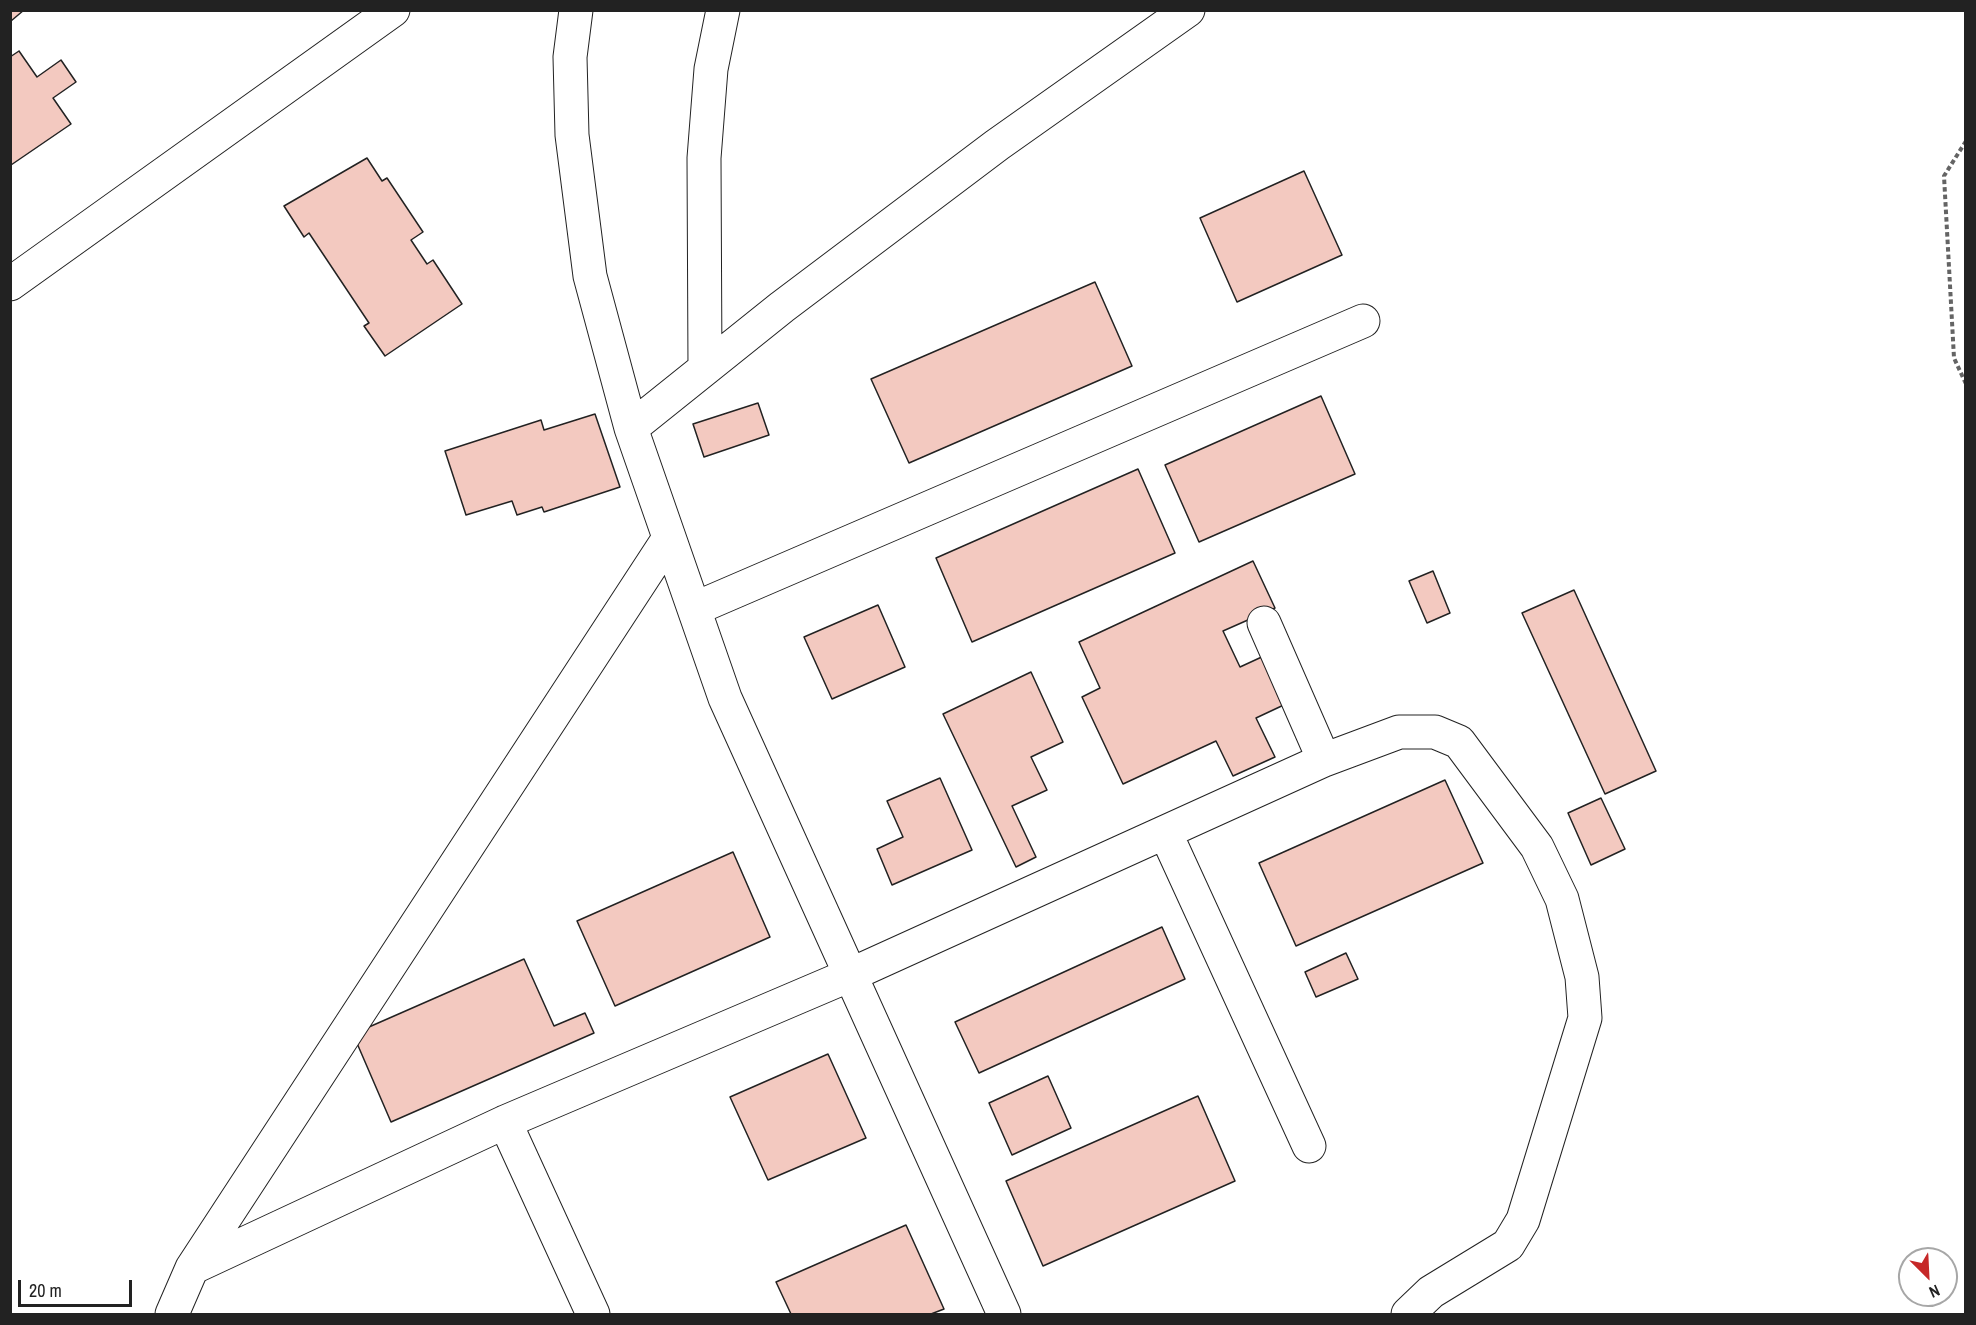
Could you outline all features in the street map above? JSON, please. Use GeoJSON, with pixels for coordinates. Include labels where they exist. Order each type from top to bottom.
{"type":"FeatureCollection","features":[{"type":"Feature","properties":{"kind":"street"},"geometry":{"type":"LineString","coordinates":[[10,284],[393,10]]}},
{"type":"Feature","properties":{"kind":"street"},"geometry":{"type":"LineString","coordinates":[[576,10],[570,57],[572,135],[590,276],[631,428],[725,698],[1004,1314]]}},
{"type":"Feature","properties":{"kind":"street"},"geometry":{"type":"LineString","coordinates":[[705,369],[704,158],[711,69],[723,10]]}},
{"type":"Feature","properties":{"kind":"street"},"geometry":{"type":"LineString","coordinates":[[631,428],[782,307],[997,145],[1188,10]]}},
{"type":"Feature","properties":{"kind":"street"},"geometry":{"type":"LineString","coordinates":[[694,609],[1363,321]]}},
{"type":"Feature","properties":{"kind":"street"},"geometry":{"type":"LineString","coordinates":[[172,1314],[192,1268],[669,538]]}},
{"type":"Feature","properties":{"kind":"street"},"geometry":{"type":"LineString","coordinates":[[1264,623],[1324,760]]}},
{"type":"Feature","properties":{"kind":"street"},"geometry":{"type":"LineString","coordinates":[[192,1268],[505,1122],[850,975],[1166,834],[1324,760],[1399,732],[1436,732],[1459,742],[1537,847],[1562,899],[1582,977],[1585,1018],[1523,1220],[1508,1245],[1431,1292],[1408,1314]]}},
{"type":"Feature","properties":{"kind":"street"},"geometry":{"type":"LineString","coordinates":[[1166,834],[1309,1146]]}},
{"type":"Feature","properties":{"kind":"street"},"geometry":{"type":"LineString","coordinates":[[505,1122],[593,1314]]}},
{"type":"Feature","properties":{"kind":"path"},"geometry":{"type":"LineString","coordinates":[[1965,141],[1944,176],[1954,358],[1965,384]]}},
{"type":"Feature","properties":{"kind":"building"},"geometry":{"type":"Polygon","coordinates":[[[10,10],[24,10],[11,21],[10,10]]]}},
{"type":"Feature","properties":{"kind":"building"},"geometry":{"type":"Polygon","coordinates":[[[19,51],[37,77],[61,60],[76,82],[53,98],[71,124],[11,165],[10,57],[19,51]]]}},
{"type":"Feature","properties":{"kind":"building"},"geometry":{"type":"Polygon","coordinates":[[[367,158],[382,181],[387,178],[423,232],[411,240],[427,264],[433,260],[462,304],[385,356],[364,326],[369,323],[309,233],[304,237],[284,206],[367,158]]]}},
{"type":"Feature","properties":{"kind":"building"},"geometry":{"type":"Polygon","coordinates":[[[1304,171],[1342,255],[1237,302],[1200,218],[1304,171]]]}},
{"type":"Feature","properties":{"kind":"building"},"geometry":{"type":"Polygon","coordinates":[[[1095,282],[1132,366],[909,463],[871,379],[1095,282]]]}},
{"type":"Feature","properties":{"kind":"building"},"geometry":{"type":"Polygon","coordinates":[[[1321,396],[1355,474],[1199,542],[1165,465],[1321,396]]]}},
{"type":"Feature","properties":{"kind":"building"},"geometry":{"type":"Polygon","coordinates":[[[758,403],[769,435],[704,457],[693,424],[758,403]]]}},
{"type":"Feature","properties":{"kind":"building"},"geometry":{"type":"Polygon","coordinates":[[[595,414],[620,487],[544,512],[542,507],[517,515],[512,501],[466,515],[445,451],[541,420],[544,430],[595,414]]]}},
{"type":"Feature","properties":{"kind":"building"},"geometry":{"type":"Polygon","coordinates":[[[1138,469],[1175,553],[972,642],[936,558],[1138,469]]]}},
{"type":"Feature","properties":{"kind":"building"},"geometry":{"type":"Polygon","coordinates":[[[1253,561],[1275,608],[1223,631],[1240,667],[1266,655],[1288,703],[1256,718],[1275,757],[1233,776],[1216,741],[1123,784],[1082,697],[1100,688],[1079,642],[1253,561]]]}},
{"type":"Feature","properties":{"kind":"building"},"geometry":{"type":"Polygon","coordinates":[[[1433,571],[1450,613],[1427,623],[1409,581],[1433,571]]]}},
{"type":"Feature","properties":{"kind":"building"},"geometry":{"type":"Polygon","coordinates":[[[1574,590],[1656,771],[1605,794],[1522,613],[1574,590]]]}},
{"type":"Feature","properties":{"kind":"building"},"geometry":{"type":"Polygon","coordinates":[[[878,605],[905,667],[832,699],[804,637],[878,605]]]}},
{"type":"Feature","properties":{"kind":"building"},"geometry":{"type":"Polygon","coordinates":[[[1031,672],[1063,742],[1031,757],[1047,790],[1012,806],[1036,857],[1016,867],[943,714],[1031,672]]]}},
{"type":"Feature","properties":{"kind":"building"},"geometry":{"type":"Polygon","coordinates":[[[940,778],[972,850],[892,885],[877,849],[903,837],[887,801],[940,778]]]}},
{"type":"Feature","properties":{"kind":"building"},"geometry":{"type":"Polygon","coordinates":[[[1445,780],[1483,863],[1296,946],[1259,863],[1445,780]]]}},
{"type":"Feature","properties":{"kind":"building"},"geometry":{"type":"Polygon","coordinates":[[[1601,798],[1625,849],[1591,865],[1568,813],[1601,798]]]}},
{"type":"Feature","properties":{"kind":"building"},"geometry":{"type":"Polygon","coordinates":[[[733,852],[770,937],[615,1006],[577,921],[733,852]]]}},
{"type":"Feature","properties":{"kind":"building"},"geometry":{"type":"Polygon","coordinates":[[[1162,927],[1185,979],[979,1073],[955,1022],[1162,927]]]}},
{"type":"Feature","properties":{"kind":"building"},"geometry":{"type":"Polygon","coordinates":[[[1346,953],[1358,979],[1316,997],[1305,972],[1346,953]]]}},
{"type":"Feature","properties":{"kind":"building"},"geometry":{"type":"Polygon","coordinates":[[[524,959],[554,1026],[585,1013],[594,1033],[391,1122],[353,1034],[524,959]]]}},
{"type":"Feature","properties":{"kind":"building"},"geometry":{"type":"Polygon","coordinates":[[[828,1054],[866,1138],[768,1180],[730,1097],[828,1054]]]}},
{"type":"Feature","properties":{"kind":"building"},"geometry":{"type":"Polygon","coordinates":[[[1048,1076],[1071,1128],[1012,1155],[989,1103],[1048,1076]]]}},
{"type":"Feature","properties":{"kind":"building"},"geometry":{"type":"Polygon","coordinates":[[[1198,1096],[1235,1181],[1043,1266],[1006,1181],[1198,1096]]]}},
{"type":"Feature","properties":{"kind":"building"},"geometry":{"type":"Polygon","coordinates":[[[906,1225],[944,1309],[931,1314],[791,1314],[776,1282],[906,1225]]]}}]}
